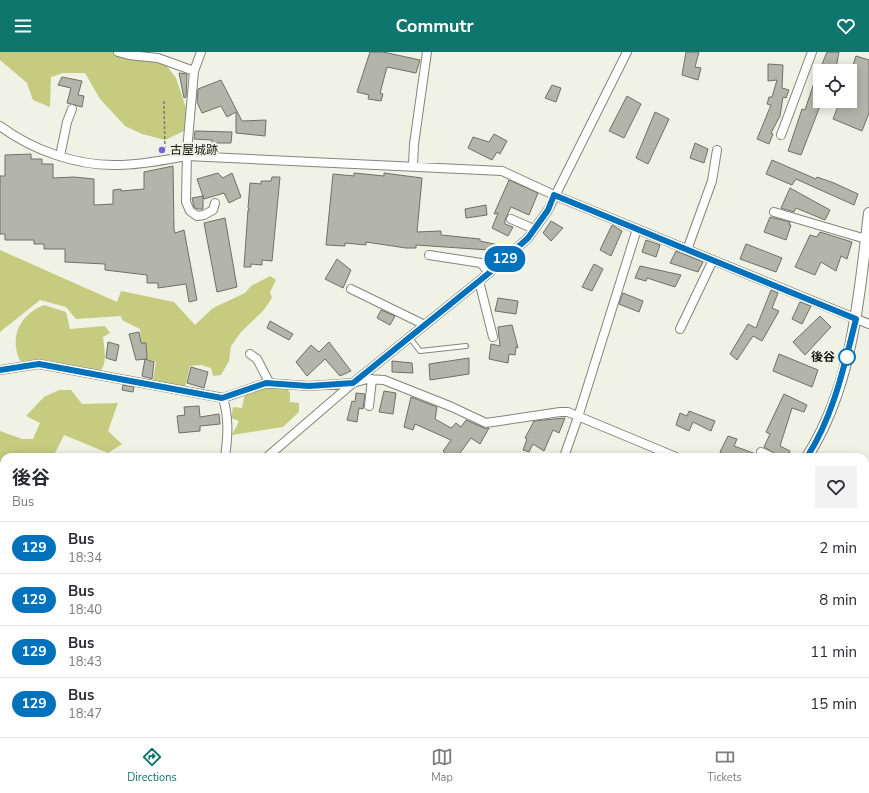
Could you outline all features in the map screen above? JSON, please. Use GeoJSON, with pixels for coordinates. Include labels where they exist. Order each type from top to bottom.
{"type":"FeatureCollection","features":[{"type":"Feature","properties":{"kind":"street"},"geometry":{"type":"LineString","coordinates":[[118,52],[158,58],[194,71]]}},
{"type":"Feature","properties":{"kind":"street"},"geometry":{"type":"LineString","coordinates":[[201,52],[194,71],[187,156],[186,202],[190,211],[197,216],[204,215],[213,210],[215,203]]}},
{"type":"Feature","properties":{"kind":"street"},"geometry":{"type":"LineString","coordinates":[[412,165],[427,52]]}},
{"type":"Feature","properties":{"kind":"street"},"geometry":{"type":"LineString","coordinates":[[274,453],[353,383],[489,273],[528,238],[548,210],[554,195],[627,52]]}},
{"type":"Feature","properties":{"kind":"street"},"geometry":{"type":"LineString","coordinates":[[781,135],[812,52]]}},
{"type":"Feature","properties":{"kind":"street"},"geometry":{"type":"LineString","coordinates":[[60,156],[66,122],[72,109]]}},
{"type":"Feature","properties":{"kind":"street"},"geometry":{"type":"LineString","coordinates":[[0,126],[12,135],[31,145],[60,156],[91,163],[116,165],[166,160],[187,156],[412,165],[502,171],[554,195],[869,324]]}},
{"type":"Feature","properties":{"kind":"street"},"geometry":{"type":"LineString","coordinates":[[687,250],[712,181],[717,150]]}},
{"type":"Feature","properties":{"kind":"street"},"geometry":{"type":"LineString","coordinates":[[774,212],[866,239]]}},
{"type":"Feature","properties":{"kind":"street"},"geometry":{"type":"LineString","coordinates":[[809,453],[815,444],[840,386],[856,319],[869,213]]}},
{"type":"Feature","properties":{"kind":"street"},"geometry":{"type":"LineString","coordinates":[[511,219],[534,229]]}},
{"type":"Feature","properties":{"kind":"street"},"geometry":{"type":"LineString","coordinates":[[565,453],[638,229]]}},
{"type":"Feature","properties":{"kind":"street"},"geometry":{"type":"LineString","coordinates":[[429,255],[481,263],[489,273]]}},
{"type":"Feature","properties":{"kind":"street"},"geometry":{"type":"LineString","coordinates":[[680,329],[713,260]]}},
{"type":"Feature","properties":{"kind":"street"},"geometry":{"type":"LineString","coordinates":[[479,281],[493,337]]}},
{"type":"Feature","properties":{"kind":"street"},"geometry":{"type":"LineString","coordinates":[[351,289],[425,325]]}},
{"type":"Feature","properties":{"kind":"street"},"geometry":{"type":"LineString","coordinates":[[250,354],[257,359],[270,384]]}},
{"type":"Feature","properties":{"kind":"street"},"geometry":{"type":"LineString","coordinates":[[0,370],[39,364],[222,398],[270,384],[309,386],[353,383],[372,379],[390,383],[452,407],[486,423],[568,412],[666,453]]}},
{"type":"Feature","properties":{"kind":"street"},"geometry":{"type":"LineString","coordinates":[[369,406],[372,379]]}},
{"type":"Feature","properties":{"kind":"street"},"geometry":{"type":"LineString","coordinates":[[222,398],[228,415],[228,439],[226,453]]}},
{"type":"Feature","properties":{"kind":"lane"},"geometry":{"type":"LineString","coordinates":[[410,338],[420,351],[466,346]]}},
{"type":"Feature","properties":{"kind":"path"},"geometry":{"type":"LineString","coordinates":[[164,101],[166,160]]}},
{"type":"Feature","properties":{"kind":"green space"},"geometry":{"type":"Polygon","coordinates":[[[0,52],[112,52],[166,65],[176,78],[186,108],[184,131],[165,140],[142,134],[125,126],[100,99],[85,73],[63,73],[51,77],[50,107],[33,100],[27,83],[0,60],[0,52]]]}},
{"type":"Feature","properties":{"kind":"green space"},"geometry":{"type":"Polygon","coordinates":[[[0,250],[117,302],[121,291],[174,302],[195,325],[213,308],[245,293],[251,286],[270,276],[276,280],[270,292],[272,298],[263,311],[241,332],[231,346],[229,361],[221,375],[213,376],[211,368],[201,365],[190,366],[185,387],[153,380],[156,362],[147,359],[146,343],[141,343],[140,329],[122,320],[121,316],[76,319],[66,307],[40,300],[0,332],[0,250]]]}},
{"type":"Feature","properties":{"kind":"green space"},"geometry":{"type":"Polygon","coordinates":[[[44,305],[66,312],[70,329],[105,326],[110,333],[103,337],[105,360],[100,371],[46,360],[20,361],[16,343],[16,335],[19,327],[29,314],[44,305]]]}},
{"type":"Feature","properties":{"kind":"green space"},"geometry":{"type":"Polygon","coordinates":[[[266,385],[285,386],[290,393],[290,402],[299,403],[299,412],[283,427],[232,435],[239,421],[231,418],[233,407],[242,408],[245,393],[266,385]]]}},
{"type":"Feature","properties":{"kind":"green space"},"geometry":{"type":"Polygon","coordinates":[[[59,390],[71,390],[82,404],[118,403],[108,431],[122,444],[108,453],[64,435],[55,453],[0,453],[0,431],[22,439],[33,439],[40,423],[26,416],[44,397],[59,390]]]}},
{"type":"Feature","properties":{"kind":"building"},"geometry":{"type":"Polygon","coordinates":[[[370,52],[383,52],[420,60],[416,73],[387,67],[380,93],[383,94],[381,101],[368,99],[369,95],[357,92],[370,52]]]}},
{"type":"Feature","properties":{"kind":"building"},"geometry":{"type":"Polygon","coordinates":[[[686,52],[699,52],[695,67],[701,68],[698,80],[682,75],[686,52]]]}},
{"type":"Feature","properties":{"kind":"building"},"geometry":{"type":"Polygon","coordinates":[[[827,52],[839,52],[836,64],[822,64],[827,52]]]}},
{"type":"Feature","properties":{"kind":"building"},"geometry":{"type":"Polygon","coordinates":[[[856,56],[869,60],[869,113],[862,131],[833,119],[837,108],[857,108],[857,64],[853,64],[856,56]]]}},
{"type":"Feature","properties":{"kind":"building"},"geometry":{"type":"Polygon","coordinates":[[[768,64],[783,65],[782,88],[789,90],[786,98],[783,97],[780,116],[771,133],[773,134],[769,144],[757,139],[771,105],[767,104],[769,97],[772,97],[777,80],[768,81],[768,64]]]}},
{"type":"Feature","properties":{"kind":"building"},"geometry":{"type":"Polygon","coordinates":[[[179,73],[187,74],[186,97],[184,98],[179,73]]]}},
{"type":"Feature","properties":{"kind":"building"},"geometry":{"type":"Polygon","coordinates":[[[62,77],[82,81],[78,95],[84,96],[82,107],[67,103],[71,88],[58,85],[62,77]]]}},
{"type":"Feature","properties":{"kind":"building"},"geometry":{"type":"Polygon","coordinates":[[[221,80],[242,121],[266,120],[265,136],[236,133],[236,112],[227,117],[221,106],[202,113],[197,102],[198,89],[221,80]]]}},
{"type":"Feature","properties":{"kind":"building"},"geometry":{"type":"Polygon","coordinates":[[[552,85],[561,88],[556,102],[545,98],[552,85]]]}},
{"type":"Feature","properties":{"kind":"building"},"geometry":{"type":"Polygon","coordinates":[[[813,86],[813,108],[819,108],[801,155],[788,151],[802,109],[805,110],[813,86]]]}},
{"type":"Feature","properties":{"kind":"building"},"geometry":{"type":"Polygon","coordinates":[[[627,96],[641,104],[624,138],[609,131],[627,96]]]}},
{"type":"Feature","properties":{"kind":"building"},"geometry":{"type":"Polygon","coordinates":[[[655,112],[669,119],[648,164],[636,158],[655,112]]]}},
{"type":"Feature","properties":{"kind":"building"},"geometry":{"type":"Polygon","coordinates":[[[195,131],[232,132],[231,143],[212,143],[212,140],[194,139],[195,131]]]}},
{"type":"Feature","properties":{"kind":"building"},"geometry":{"type":"Polygon","coordinates":[[[494,134],[507,141],[500,154],[497,152],[492,160],[468,148],[473,137],[489,142],[494,134]]]}},
{"type":"Feature","properties":{"kind":"building"},"geometry":{"type":"Polygon","coordinates":[[[695,143],[708,149],[704,163],[690,158],[695,143]]]}},
{"type":"Feature","properties":{"kind":"building"},"geometry":{"type":"Polygon","coordinates":[[[31,154],[31,159],[42,159],[42,164],[53,164],[53,178],[74,177],[94,179],[94,205],[113,204],[113,190],[121,189],[121,191],[144,189],[144,172],[173,166],[174,229],[175,233],[184,230],[197,300],[189,302],[186,284],[158,288],[158,283],[147,283],[147,275],[105,270],[105,264],[65,262],[65,249],[44,249],[44,244],[34,244],[34,240],[5,240],[5,234],[0,234],[0,176],[5,176],[5,155],[31,154]]]}},
{"type":"Feature","properties":{"kind":"building"},"geometry":{"type":"Polygon","coordinates":[[[772,160],[816,179],[817,177],[834,183],[858,194],[854,205],[796,179],[792,185],[766,174],[772,160]]]}},
{"type":"Feature","properties":{"kind":"building"},"geometry":{"type":"Polygon","coordinates":[[[218,173],[223,178],[232,173],[241,197],[229,203],[224,193],[204,199],[197,179],[218,173]]]}},
{"type":"Feature","properties":{"kind":"building"},"geometry":{"type":"Polygon","coordinates":[[[354,173],[384,176],[384,173],[422,178],[417,232],[441,231],[441,235],[480,239],[480,241],[508,247],[508,249],[505,252],[499,251],[488,263],[489,250],[416,245],[416,248],[406,248],[366,242],[366,245],[345,243],[345,246],[326,245],[333,174],[354,176],[354,173]]]}},
{"type":"Feature","properties":{"kind":"building"},"geometry":{"type":"Polygon","coordinates":[[[272,177],[280,177],[272,261],[262,260],[262,265],[251,264],[251,267],[244,267],[248,210],[250,210],[248,208],[250,183],[261,184],[261,181],[271,181],[272,177]]]}},
{"type":"Feature","properties":{"kind":"building"},"geometry":{"type":"Polygon","coordinates":[[[509,180],[538,193],[529,215],[511,207],[505,220],[505,224],[513,227],[508,236],[492,228],[498,213],[494,214],[509,180]]]}},
{"type":"Feature","properties":{"kind":"building"},"geometry":{"type":"Polygon","coordinates":[[[790,188],[830,210],[825,220],[796,208],[794,212],[781,208],[790,188]]]}},
{"type":"Feature","properties":{"kind":"building"},"geometry":{"type":"Polygon","coordinates":[[[203,196],[203,209],[197,209],[194,207],[192,198],[203,196]]]}},
{"type":"Feature","properties":{"kind":"building"},"geometry":{"type":"Polygon","coordinates":[[[486,205],[487,215],[466,218],[465,209],[486,205]]]}},
{"type":"Feature","properties":{"kind":"building"},"geometry":{"type":"Polygon","coordinates":[[[770,217],[790,222],[789,225],[791,225],[786,240],[764,232],[770,217]]]}},
{"type":"Feature","properties":{"kind":"building"},"geometry":{"type":"Polygon","coordinates":[[[225,218],[237,287],[217,292],[204,223],[225,218]]]}},
{"type":"Feature","properties":{"kind":"building"},"geometry":{"type":"Polygon","coordinates":[[[551,221],[563,228],[551,241],[543,233],[551,221]]]}},
{"type":"Feature","properties":{"kind":"building"},"geometry":{"type":"Polygon","coordinates":[[[612,225],[622,231],[611,256],[600,250],[612,225]]]}},
{"type":"Feature","properties":{"kind":"building"},"geometry":{"type":"Polygon","coordinates":[[[820,232],[852,242],[847,259],[841,256],[836,271],[821,262],[815,275],[795,267],[810,235],[817,237],[820,232]]]}},
{"type":"Feature","properties":{"kind":"building"},"geometry":{"type":"Polygon","coordinates":[[[646,240],[660,245],[656,257],[642,252],[646,240]]]}},
{"type":"Feature","properties":{"kind":"building"},"geometry":{"type":"Polygon","coordinates":[[[746,244],[782,258],[776,272],[740,259],[746,244]]]}},
{"type":"Feature","properties":{"kind":"building"},"geometry":{"type":"Polygon","coordinates":[[[676,251],[703,262],[698,272],[670,263],[676,251]]]}},
{"type":"Feature","properties":{"kind":"building"},"geometry":{"type":"Polygon","coordinates":[[[337,259],[351,270],[343,288],[325,279],[337,259]]]}},
{"type":"Feature","properties":{"kind":"building"},"geometry":{"type":"Polygon","coordinates":[[[594,264],[603,269],[592,291],[582,287],[594,264]]]}},
{"type":"Feature","properties":{"kind":"building"},"geometry":{"type":"Polygon","coordinates":[[[640,266],[681,275],[675,287],[647,278],[646,281],[635,278],[640,266]]]}},
{"type":"Feature","properties":{"kind":"building"},"geometry":{"type":"Polygon","coordinates":[[[771,290],[778,293],[772,308],[779,311],[762,341],[753,336],[737,360],[730,354],[748,324],[756,328],[771,290]]]}},
{"type":"Feature","properties":{"kind":"building"},"geometry":{"type":"Polygon","coordinates":[[[623,293],[643,301],[639,312],[619,304],[623,293]]]}},
{"type":"Feature","properties":{"kind":"building"},"geometry":{"type":"Polygon","coordinates":[[[498,298],[518,301],[516,314],[495,311],[498,298]]]}},
{"type":"Feature","properties":{"kind":"building"},"geometry":{"type":"Polygon","coordinates":[[[800,302],[811,306],[802,324],[792,319],[800,302]]]}},
{"type":"Feature","properties":{"kind":"building"},"geometry":{"type":"Polygon","coordinates":[[[381,310],[395,316],[390,325],[377,318],[381,310]]]}},
{"type":"Feature","properties":{"kind":"building"},"geometry":{"type":"Polygon","coordinates":[[[820,316],[831,327],[805,355],[793,342],[820,316]]]}},
{"type":"Feature","properties":{"kind":"building"},"geometry":{"type":"Polygon","coordinates":[[[270,321],[293,334],[289,340],[267,328],[270,321]]]}},
{"type":"Feature","properties":{"kind":"building"},"geometry":{"type":"Polygon","coordinates":[[[512,325],[518,348],[516,347],[515,355],[509,354],[508,363],[489,359],[491,344],[500,346],[498,327],[512,325]]]}},
{"type":"Feature","properties":{"kind":"building"},"geometry":{"type":"Polygon","coordinates":[[[139,332],[141,343],[146,343],[147,359],[136,360],[129,334],[139,332]]]}},
{"type":"Feature","properties":{"kind":"building"},"geometry":{"type":"Polygon","coordinates":[[[108,342],[119,345],[116,361],[106,358],[108,342]]]}},
{"type":"Feature","properties":{"kind":"building"},"geometry":{"type":"Polygon","coordinates":[[[329,342],[351,371],[340,376],[325,359],[307,376],[296,362],[311,345],[319,352],[329,342]]]}},
{"type":"Feature","properties":{"kind":"building"},"geometry":{"type":"Polygon","coordinates":[[[779,354],[818,370],[812,387],[773,371],[779,354]]]}},
{"type":"Feature","properties":{"kind":"building"},"geometry":{"type":"Polygon","coordinates":[[[469,358],[469,374],[430,380],[429,364],[469,358]]]}},
{"type":"Feature","properties":{"kind":"building"},"geometry":{"type":"Polygon","coordinates":[[[145,359],[154,362],[152,379],[142,376],[145,359]]]}},
{"type":"Feature","properties":{"kind":"building"},"geometry":{"type":"Polygon","coordinates":[[[392,361],[412,363],[413,373],[392,372],[392,361]]]}},
{"type":"Feature","properties":{"kind":"building"},"geometry":{"type":"Polygon","coordinates":[[[191,367],[208,372],[204,388],[187,383],[191,367]]]}},
{"type":"Feature","properties":{"kind":"building"},"geometry":{"type":"Polygon","coordinates":[[[123,385],[134,387],[133,392],[122,390],[123,385]]]}},
{"type":"Feature","properties":{"kind":"building"},"geometry":{"type":"Polygon","coordinates":[[[384,391],[396,393],[393,414],[379,412],[384,391]]]}},
{"type":"Feature","properties":{"kind":"building"},"geometry":{"type":"Polygon","coordinates":[[[356,393],[365,394],[363,409],[359,408],[357,422],[347,420],[352,401],[355,402],[356,393]]]}},
{"type":"Feature","properties":{"kind":"building"},"geometry":{"type":"Polygon","coordinates":[[[784,394],[807,405],[804,412],[792,408],[780,446],[790,451],[789,453],[774,453],[764,447],[770,434],[766,432],[784,394]]]}},
{"type":"Feature","properties":{"kind":"building"},"geometry":{"type":"Polygon","coordinates":[[[411,397],[437,407],[435,419],[451,428],[456,423],[461,427],[466,420],[484,428],[489,428],[480,444],[471,438],[460,453],[445,453],[443,451],[451,440],[415,424],[413,430],[404,427],[411,397]]]}},
{"type":"Feature","properties":{"kind":"building"},"geometry":{"type":"Polygon","coordinates":[[[199,406],[200,417],[219,414],[220,424],[200,426],[200,431],[179,433],[177,416],[185,415],[184,407],[199,406]]]}},
{"type":"Feature","properties":{"kind":"building"},"geometry":{"type":"Polygon","coordinates":[[[689,411],[715,421],[711,431],[693,422],[689,431],[676,425],[680,413],[687,416],[689,411]]]}},
{"type":"Feature","properties":{"kind":"building"},"geometry":{"type":"Polygon","coordinates":[[[565,418],[559,433],[553,430],[544,451],[533,444],[529,452],[523,450],[527,439],[525,438],[534,421],[565,418]]]}},
{"type":"Feature","properties":{"kind":"building"},"geometry":{"type":"Polygon","coordinates":[[[728,436],[737,439],[734,446],[753,453],[722,453],[720,452],[728,436]]]}},
{"type":"Feature","properties":{"kind":"bus line","name":"129"},"geometry":{"type":"LineString","coordinates":[[0,370],[39,364],[222,398],[266,383],[309,386],[353,383],[489,273],[528,238],[548,210],[554,195],[856,319],[840,386],[815,444],[809,453]]}},
{"type":"Feature","properties":{"kind":"place","name":"古屋城跡"},"geometry":{"type":"Point","coordinates":[162,150]}},
{"type":"Feature","properties":{"kind":"place","name":"後谷"},"geometry":{"type":"Point","coordinates":[847,357]}}]}
